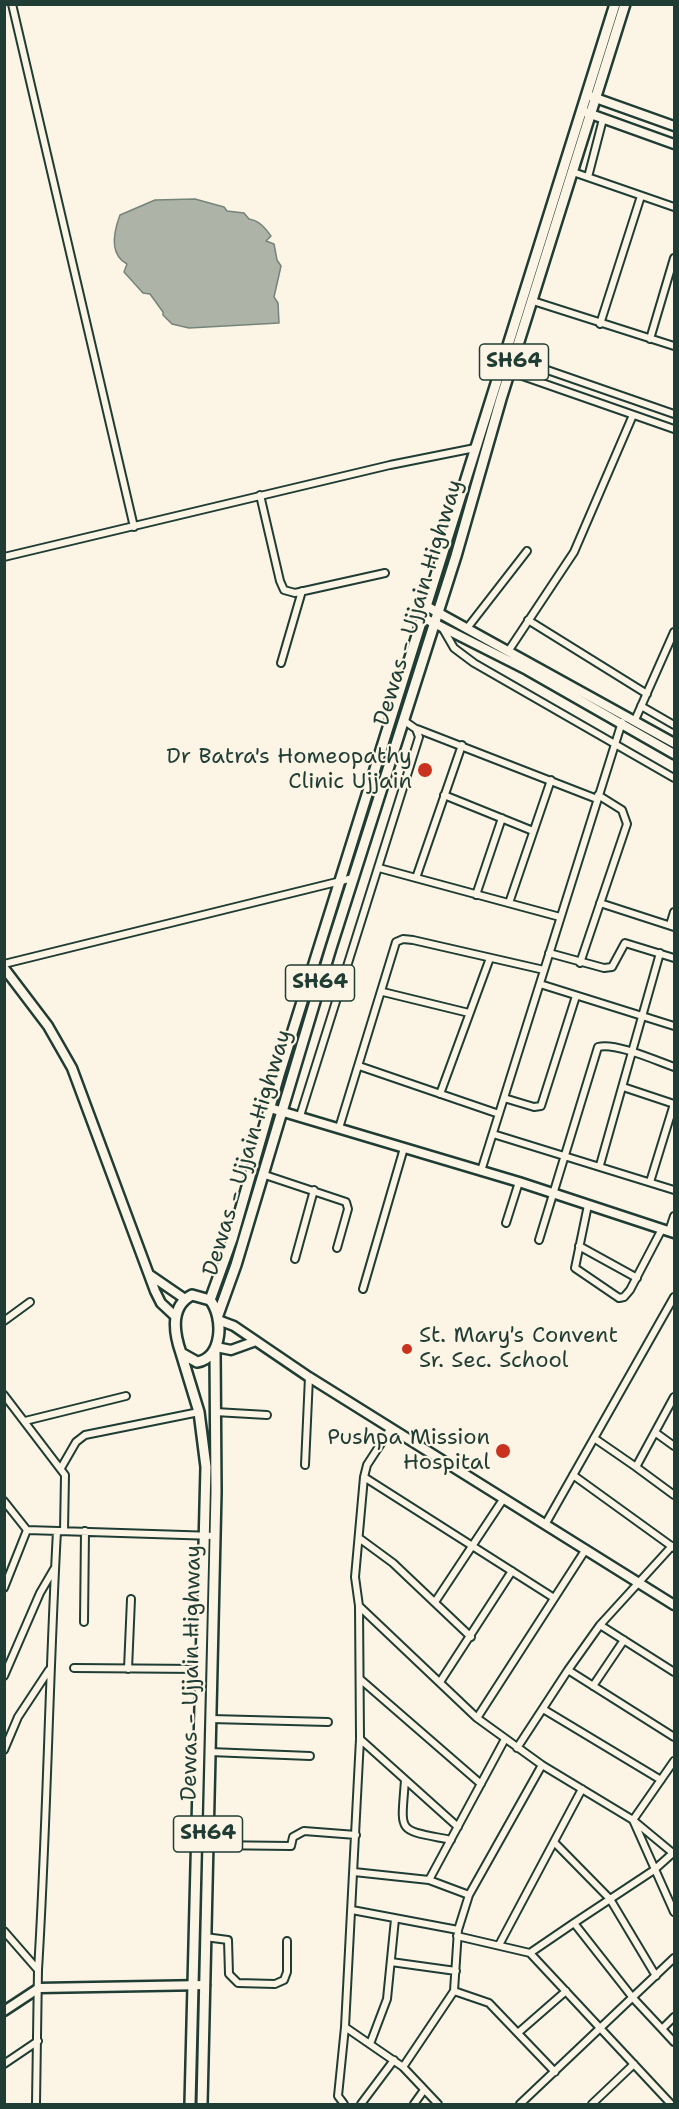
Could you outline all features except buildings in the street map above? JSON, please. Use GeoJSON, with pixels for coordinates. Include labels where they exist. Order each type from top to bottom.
{"type":"FeatureCollection","features":[{"type":"Feature","properties":{"kind":"main road","name":"Dewas - Ujjain Highway"},"geometry":{"type":"LineString","coordinates":[[210,1300],[232,1239],[270,1108],[424,618],[433,608],[454,561],[573,172],[586,112],[586,94],[615,4]]}},
{"type":"Feature","properties":{"kind":"main road","name":"Dewas - Ujjain Highway"},"geometry":{"type":"LineString","coordinates":[[202,2104],[218,1317],[236,1265],[353,878],[403,720],[437,624],[433,608],[443,558],[499,368],[586,112],[596,99],[625,4]]}},
{"type":"Feature","properties":{"kind":"main road"},"geometry":{"type":"LineString","coordinates":[[443,558],[454,561]]}},
{"type":"Feature","properties":{"kind":"main road","name":"Dewas - Ujjain Highway"},"geometry":{"type":"LineString","coordinates":[[190,2104],[206,1467],[199,1412],[181,1353],[176,1317],[177,1309],[185,1299],[199,1295],[210,1300],[218,1317]]}},
{"type":"Feature","properties":{"kind":"main road"},"geometry":{"type":"LineString","coordinates":[[181,1353],[197,1362],[209,1357],[216,1348]]}},
{"type":"Feature","properties":{"kind":"street"},"geometry":{"type":"LineString","coordinates":[[12,4],[134,527]]}},
{"type":"Feature","properties":{"kind":"street"},"geometry":{"type":"LineString","coordinates":[[586,94],[675,126]]}},
{"type":"Feature","properties":{"kind":"street"},"geometry":{"type":"LineString","coordinates":[[586,112],[675,144]]}},
{"type":"Feature","properties":{"kind":"street"},"geometry":{"type":"LineString","coordinates":[[588,177],[603,119]]}},
{"type":"Feature","properties":{"kind":"street"},"geometry":{"type":"LineString","coordinates":[[573,172],[675,207]]}},
{"type":"Feature","properties":{"kind":"street"},"geometry":{"type":"LineString","coordinates":[[600,324],[641,196]]}},
{"type":"Feature","properties":{"kind":"street"},"geometry":{"type":"LineString","coordinates":[[650,339],[675,258]]}},
{"type":"Feature","properties":{"kind":"street"},"geometry":{"type":"LineString","coordinates":[[533,301],[675,346]]}},
{"type":"Feature","properties":{"kind":"street"},"geometry":{"type":"LineString","coordinates":[[504,355],[675,414]]}},
{"type":"Feature","properties":{"kind":"street"},"geometry":{"type":"LineString","coordinates":[[499,368],[675,429]]}},
{"type":"Feature","properties":{"kind":"street"},"geometry":{"type":"LineString","coordinates":[[509,650],[574,552],[633,415]]}},
{"type":"Feature","properties":{"kind":"street"},"geometry":{"type":"LineString","coordinates":[[4,557],[260,495],[475,448]]}},
{"type":"Feature","properties":{"kind":"street"},"geometry":{"type":"LineString","coordinates":[[260,495],[281,586],[289,592],[386,573]]}},
{"type":"Feature","properties":{"kind":"street"},"geometry":{"type":"LineString","coordinates":[[468,627],[527,551]]}},
{"type":"Feature","properties":{"kind":"street"},"geometry":{"type":"LineString","coordinates":[[281,663],[302,591]]}},
{"type":"Feature","properties":{"kind":"street"},"geometry":{"type":"LineString","coordinates":[[433,608],[675,743]]}},
{"type":"Feature","properties":{"kind":"street"},"geometry":{"type":"LineString","coordinates":[[424,618],[527,670],[675,754]]}},
{"type":"Feature","properties":{"kind":"street"},"geometry":{"type":"LineString","coordinates":[[528,620],[647,694]]}},
{"type":"Feature","properties":{"kind":"street"},"geometry":{"type":"LineString","coordinates":[[437,624],[454,648],[474,663],[675,778]]}},
{"type":"Feature","properties":{"kind":"street"},"geometry":{"type":"LineString","coordinates":[[635,720],[675,632]]}},
{"type":"Feature","properties":{"kind":"street"},"geometry":{"type":"LineString","coordinates":[[641,706],[675,724]]}},
{"type":"Feature","properties":{"kind":"street"},"geometry":{"type":"LineString","coordinates":[[481,1171],[625,714]]}},
{"type":"Feature","properties":{"kind":"street"},"geometry":{"type":"LineString","coordinates":[[403,720],[416,729],[618,806],[627,820],[580,963]]}},
{"type":"Feature","properties":{"kind":"street"},"geometry":{"type":"LineString","coordinates":[[300,1116],[419,737],[416,729]]}},
{"type":"Feature","properties":{"kind":"street"},"geometry":{"type":"LineString","coordinates":[[416,878],[462,745]]}},
{"type":"Feature","properties":{"kind":"street"},"geometry":{"type":"LineString","coordinates":[[509,903],[550,780]]}},
{"type":"Feature","properties":{"kind":"street"},"geometry":{"type":"LineString","coordinates":[[444,795],[534,831]]}},
{"type":"Feature","properties":{"kind":"street"},"geometry":{"type":"LineString","coordinates":[[476,895],[502,818]]}},
{"type":"Feature","properties":{"kind":"street"},"geometry":{"type":"LineString","coordinates":[[379,868],[560,917]]}},
{"type":"Feature","properties":{"kind":"street"},"geometry":{"type":"LineString","coordinates":[[4,964],[353,878]]}},
{"type":"Feature","properties":{"kind":"street"},"geometry":{"type":"LineString","coordinates":[[600,903],[672,926],[675,912]]}},
{"type":"Feature","properties":{"kind":"street"},"geometry":{"type":"LineString","coordinates":[[339,1128],[382,992],[394,945],[399,940],[413,940],[544,970]]}},
{"type":"Feature","properties":{"kind":"street"},"geometry":{"type":"LineString","coordinates":[[549,952],[580,963],[604,968],[612,967],[624,943],[675,958]]}},
{"type":"Feature","properties":{"kind":"street"},"geometry":{"type":"LineString","coordinates":[[600,1165],[660,953]]}},
{"type":"Feature","properties":{"kind":"street"},"geometry":{"type":"LineString","coordinates":[[440,1094],[490,958]]}},
{"type":"Feature","properties":{"kind":"street"},"geometry":{"type":"LineString","coordinates":[[4,968],[43,1018],[72,1068],[149,1275],[161,1303],[176,1317]]}},
{"type":"Feature","properties":{"kind":"street"},"geometry":{"type":"LineString","coordinates":[[540,984],[675,1026]]}},
{"type":"Feature","properties":{"kind":"street"},"geometry":{"type":"LineString","coordinates":[[382,992],[469,1013]]}},
{"type":"Feature","properties":{"kind":"street"},"geometry":{"type":"LineString","coordinates":[[504,1098],[537,1108],[541,1106],[576,996]]}},
{"type":"Feature","properties":{"kind":"street"},"geometry":{"type":"LineString","coordinates":[[539,1240],[596,1050],[606,1046],[675,1067]]}},
{"type":"Feature","properties":{"kind":"street"},"geometry":{"type":"LineString","coordinates":[[359,1066],[499,1114]]}},
{"type":"Feature","properties":{"kind":"street"},"geometry":{"type":"LineString","coordinates":[[622,1087],[674,1104],[650,1182]]}},
{"type":"Feature","properties":{"kind":"street"},"geometry":{"type":"LineString","coordinates":[[270,1108],[519,1182],[668,1231]]}},
{"type":"Feature","properties":{"kind":"street"},"geometry":{"type":"LineString","coordinates":[[493,1134],[600,1165],[675,1190]]}},
{"type":"Feature","properties":{"kind":"street"},"geometry":{"type":"LineString","coordinates":[[363,1289],[404,1148]]}},
{"type":"Feature","properties":{"kind":"street"},"geometry":{"type":"LineString","coordinates":[[262,1174],[342,1199],[348,1206],[337,1248]]}},
{"type":"Feature","properties":{"kind":"street"},"geometry":{"type":"LineString","coordinates":[[506,1223],[519,1182]]}},
{"type":"Feature","properties":{"kind":"street"},"geometry":{"type":"LineString","coordinates":[[295,1259],[314,1191]]}},
{"type":"Feature","properties":{"kind":"street"},"geometry":{"type":"LineString","coordinates":[[588,1205],[575,1268],[615,1297],[627,1295],[668,1231],[675,1216]]}},
{"type":"Feature","properties":{"kind":"street"},"geometry":{"type":"LineString","coordinates":[[579,1246],[637,1278]]}},
{"type":"Feature","properties":{"kind":"street"},"geometry":{"type":"LineString","coordinates":[[149,1275],[185,1299]]}},
{"type":"Feature","properties":{"kind":"street"},"geometry":{"type":"LineString","coordinates":[[546,1523],[675,1296]]}},
{"type":"Feature","properties":{"kind":"street"},"geometry":{"type":"LineString","coordinates":[[4,1321],[30,1302]]}},
{"type":"Feature","properties":{"kind":"street"},"geometry":{"type":"LineString","coordinates":[[218,1317],[309,1377],[675,1605]]}},
{"type":"Feature","properties":{"kind":"street"},"geometry":{"type":"LineString","coordinates":[[216,1348],[231,1350],[256,1341]]}},
{"type":"Feature","properties":{"kind":"street"},"geometry":{"type":"LineString","coordinates":[[304,1465],[309,1377]]}},
{"type":"Feature","properties":{"kind":"street"},"geometry":{"type":"LineString","coordinates":[[4,1395],[62,1468],[66,1481],[55,1568],[50,1669],[46,1833],[38,1970],[36,2104]]}},
{"type":"Feature","properties":{"kind":"street"},"geometry":{"type":"LineString","coordinates":[[25,1421],[126,1396]]}},
{"type":"Feature","properties":{"kind":"street"},"geometry":{"type":"LineString","coordinates":[[636,1467],[675,1397]]}},
{"type":"Feature","properties":{"kind":"street"},"geometry":{"type":"LineString","coordinates":[[62,1468],[76,1442],[85,1435],[199,1412]]}},
{"type":"Feature","properties":{"kind":"street"},"geometry":{"type":"LineString","coordinates":[[215,1412],[267,1415]]}},
{"type":"Feature","properties":{"kind":"street"},"geometry":{"type":"LineString","coordinates":[[344,2104],[338,2096],[345,2027],[360,1739],[359,1606],[355,1577],[364,1477],[367,1465],[391,1428]]}},
{"type":"Feature","properties":{"kind":"street"},"geometry":{"type":"LineString","coordinates":[[656,1433],[675,1446]]}},
{"type":"Feature","properties":{"kind":"street"},"geometry":{"type":"LineString","coordinates":[[594,1438],[675,1495]]}},
{"type":"Feature","properties":{"kind":"street"},"geometry":{"type":"LineString","coordinates":[[517,1748],[600,1624],[673,1547],[573,1475]]}},
{"type":"Feature","properties":{"kind":"street"},"geometry":{"type":"LineString","coordinates":[[364,1477],[554,1598]]}},
{"type":"Feature","properties":{"kind":"street"},"geometry":{"type":"LineString","coordinates":[[435,1602],[504,1497]]}},
{"type":"Feature","properties":{"kind":"street"},"geometry":{"type":"LineString","coordinates":[[4,1501],[27,1530],[215,1536]]}},
{"type":"Feature","properties":{"kind":"street"},"geometry":{"type":"LineString","coordinates":[[4,1588],[27,1530]]}},
{"type":"Feature","properties":{"kind":"street"},"geometry":{"type":"LineString","coordinates":[[84,1622],[85,1531]]}},
{"type":"Feature","properties":{"kind":"street"},"geometry":{"type":"LineString","coordinates":[[358,1538],[393,1563],[471,1637]]}},
{"type":"Feature","properties":{"kind":"street"},"geometry":{"type":"LineString","coordinates":[[477,1718],[586,1549]]}},
{"type":"Feature","properties":{"kind":"street"},"geometry":{"type":"LineString","coordinates":[[4,1676],[40,1593],[55,1568]]}},
{"type":"Feature","properties":{"kind":"street"},"geometry":{"type":"LineString","coordinates":[[440,1682],[512,1571]]}},
{"type":"Feature","properties":{"kind":"street"},"geometry":{"type":"LineString","coordinates":[[128,1669],[131,1599]]}},
{"type":"Feature","properties":{"kind":"street"},"geometry":{"type":"LineString","coordinates":[[359,1606],[477,1718],[542,1765],[633,1820],[674,1853],[654,1870],[530,1953]]}},
{"type":"Feature","properties":{"kind":"street"},"geometry":{"type":"LineString","coordinates":[[600,1624],[675,1672]]}},
{"type":"Feature","properties":{"kind":"street"},"geometry":{"type":"LineString","coordinates":[[593,1686],[624,1640]]}},
{"type":"Feature","properties":{"kind":"street"},"geometry":{"type":"LineString","coordinates":[[74,1668],[200,1669]]}},
{"type":"Feature","properties":{"kind":"street"},"geometry":{"type":"LineString","coordinates":[[4,1750],[18,1717],[50,1669]]}},
{"type":"Feature","properties":{"kind":"street"},"geometry":{"type":"LineString","coordinates":[[568,1671],[675,1737]]}},
{"type":"Feature","properties":{"kind":"street"},"geometry":{"type":"LineString","coordinates":[[360,1679],[481,1784]]}},
{"type":"Feature","properties":{"kind":"street"},"geometry":{"type":"LineString","coordinates":[[543,1709],[661,1780]]}},
{"type":"Feature","properties":{"kind":"street"},"geometry":{"type":"LineString","coordinates":[[211,1719],[328,1722]]}},
{"type":"Feature","properties":{"kind":"street"},"geometry":{"type":"LineString","coordinates":[[360,1739],[458,1827]]}},
{"type":"Feature","properties":{"kind":"street"},"geometry":{"type":"LineString","coordinates":[[429,1880],[505,1739]]}},
{"type":"Feature","properties":{"kind":"street"},"geometry":{"type":"LineString","coordinates":[[210,1752],[310,1755]]}},
{"type":"Feature","properties":{"kind":"street"},"geometry":{"type":"LineString","coordinates":[[633,1820],[675,1761]]}},
{"type":"Feature","properties":{"kind":"street"},"geometry":{"type":"LineString","coordinates":[[403,2067],[454,1991],[458,1933],[469,1895],[542,1765]]}},
{"type":"Feature","properties":{"kind":"street"},"geometry":{"type":"LineString","coordinates":[[405,1780],[402,1820],[404,1827],[411,1832],[451,1840]]}},
{"type":"Feature","properties":{"kind":"street"},"geometry":{"type":"LineString","coordinates":[[499,1945],[582,1789]]}},
{"type":"Feature","properties":{"kind":"street"},"geometry":{"type":"LineString","coordinates":[[633,1820],[675,1912]]}},
{"type":"Feature","properties":{"kind":"street"},"geometry":{"type":"LineString","coordinates":[[208,1845],[291,1846],[293,1837],[304,1831],[356,1835]]}},
{"type":"Feature","properties":{"kind":"street"},"geometry":{"type":"LineString","coordinates":[[554,1842],[610,1899],[656,1976]]}},
{"type":"Feature","properties":{"kind":"street"},"geometry":{"type":"LineString","coordinates":[[354,1872],[429,1880],[469,1895]]}},
{"type":"Feature","properties":{"kind":"street"},"geometry":{"type":"LineString","coordinates":[[352,1910],[458,1933],[530,1953],[671,2104]]}},
{"type":"Feature","properties":{"kind":"street"},"geometry":{"type":"LineString","coordinates":[[370,2044],[387,1999],[395,1919]]}},
{"type":"Feature","properties":{"kind":"street"},"geometry":{"type":"LineString","coordinates":[[574,1923],[633,1998],[675,2042]]}},
{"type":"Feature","properties":{"kind":"street"},"geometry":{"type":"LineString","coordinates":[[4,1932],[38,1970]]}},
{"type":"Feature","properties":{"kind":"street"},"geometry":{"type":"LineString","coordinates":[[205,1937],[228,1940],[229,1974],[238,1983],[275,1984],[284,1980],[287,1972],[287,1941]]}},
{"type":"Feature","properties":{"kind":"street"},"geometry":{"type":"LineString","coordinates":[[520,2104],[675,1958]]}},
{"type":"Feature","properties":{"kind":"street"},"geometry":{"type":"LineString","coordinates":[[391,1962],[456,1971]]}},
{"type":"Feature","properties":{"kind":"street"},"geometry":{"type":"LineString","coordinates":[[4,2011],[39,1988],[205,1986]]}},
{"type":"Feature","properties":{"kind":"street"},"geometry":{"type":"LineString","coordinates":[[454,1991],[489,2003],[555,2072]]}},
{"type":"Feature","properties":{"kind":"street"},"geometry":{"type":"LineString","coordinates":[[519,2032],[566,1991]]}},
{"type":"Feature","properties":{"kind":"street"},"geometry":{"type":"LineString","coordinates":[[662,2029],[675,2017]]}},
{"type":"Feature","properties":{"kind":"street"},"geometry":{"type":"LineString","coordinates":[[345,2027],[403,2067],[438,2104]]}},
{"type":"Feature","properties":{"kind":"street"},"geometry":{"type":"LineString","coordinates":[[4,2064],[38,2041]]}},
{"type":"Feature","properties":{"kind":"street"},"geometry":{"type":"LineString","coordinates":[[361,2104],[394,2060]]}},
{"type":"Feature","properties":{"kind":"street"},"geometry":{"type":"LineString","coordinates":[[591,2104],[634,2064]]}},
{"type":"Feature","properties":{"kind":"street"},"geometry":{"type":"LineString","coordinates":[[414,2104],[424,2090]]}},
{"type":"Feature","properties":{"kind":"shaded area"},"geometry":{"type":"Polygon","coordinates":[[[195,199],[224,207],[227,211],[244,213],[249,219],[262,225],[271,236],[266,241],[274,244],[277,260],[281,266],[274,297],[278,303],[279,323],[189,328],[172,324],[163,315],[150,294],[143,293],[124,272],[127,264],[117,254],[114,242],[120,215],[155,200],[195,199]]]}},
{"type":"Feature","properties":{"kind":"place","name":"Dr Batra's Homeopathy Clinic Ujjain"},"geometry":{"type":"Point","coordinates":[425,770]}},
{"type":"Feature","properties":{"kind":"place","name":"St. Mary's Convent Sr. Sec. School"},"geometry":{"type":"Point","coordinates":[407,1349]}},
{"type":"Feature","properties":{"kind":"place","name":"Pushpa Mission Hospital"},"geometry":{"type":"Point","coordinates":[503,1451]}}]}
